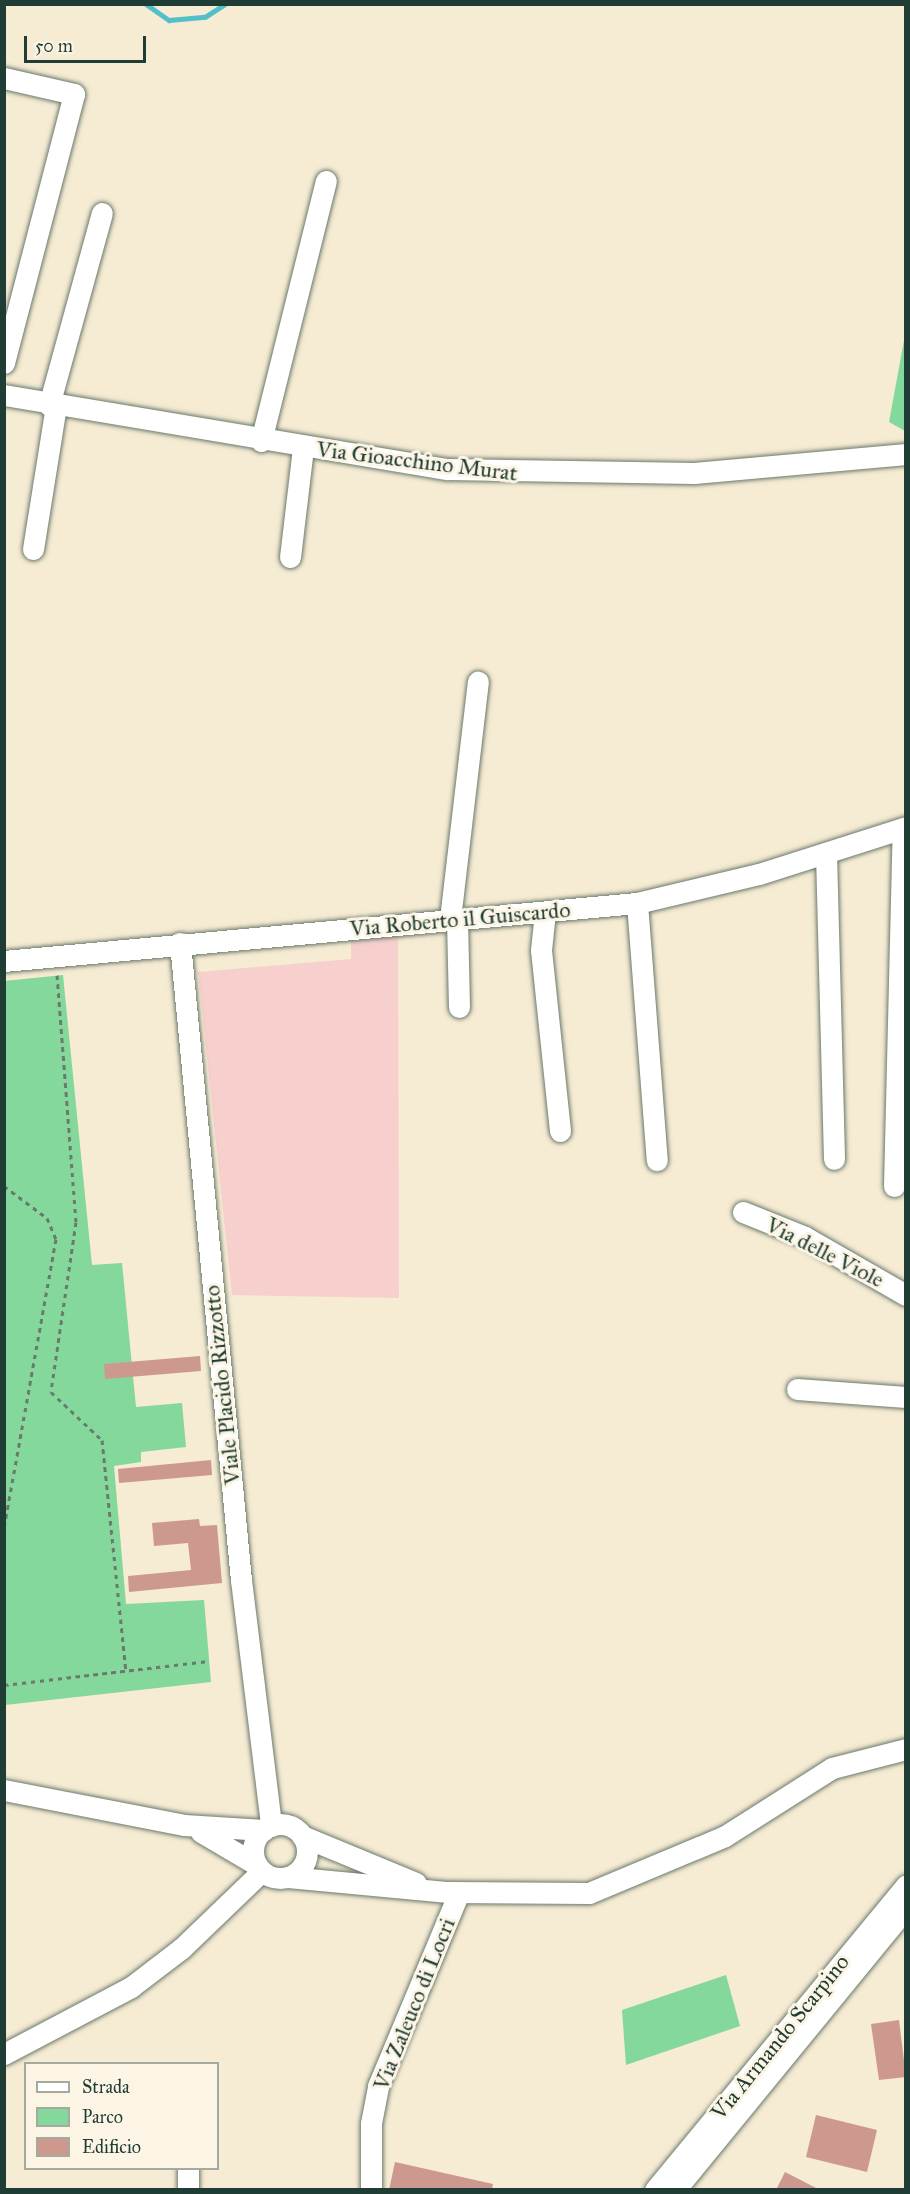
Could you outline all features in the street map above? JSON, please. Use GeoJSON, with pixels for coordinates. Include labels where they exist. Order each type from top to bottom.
{"type":"FeatureCollection","features":[{"type":"Feature","properties":{"kind":"street"},"geometry":{"type":"LineString","coordinates":[[4,78],[74,94],[4,363]]}},
{"type":"Feature","properties":{"kind":"street"},"geometry":{"type":"LineString","coordinates":[[261,441],[326,181]]}},
{"type":"Feature","properties":{"kind":"street"},"geometry":{"type":"LineString","coordinates":[[33,549],[52,405],[102,213]]}},
{"type":"Feature","properties":{"kind":"street","name":"Via Gioacchino Murat"},"geometry":{"type":"LineString","coordinates":[[4,395],[261,441],[447,469],[533,474],[694,473],[906,454]]}},
{"type":"Feature","properties":{"kind":"street"},"geometry":{"type":"LineString","coordinates":[[290,557],[303,448]]}},
{"type":"Feature","properties":{"kind":"street"},"geometry":{"type":"LineString","coordinates":[[459,1007],[454,919],[478,682]]}},
{"type":"Feature","properties":{"kind":"street"},"geometry":{"type":"LineString","coordinates":[[894,1186],[904,828]]}},
{"type":"Feature","properties":{"kind":"street","name":"Via Roberto il Guiscardo"},"geometry":{"type":"LineString","coordinates":[[4,961],[180,943],[638,903],[826,853],[904,828]]}},
{"type":"Feature","properties":{"kind":"street"},"geometry":{"type":"LineString","coordinates":[[826,853],[834,1159]]}},
{"type":"Feature","properties":{"kind":"street"},"geometry":{"type":"LineString","coordinates":[[638,903],[657,1160]]}},
{"type":"Feature","properties":{"kind":"street"},"geometry":{"type":"LineString","coordinates":[[545,912],[541,950],[560,1131]]}},
{"type":"Feature","properties":{"kind":"street","name":"Viale Placido Rizzotto"},"geometry":{"type":"LineString","coordinates":[[180,943],[268,1828]]}},
{"type":"Feature","properties":{"kind":"street","name":"Via delle Viole"},"geometry":{"type":"LineString","coordinates":[[743,1212],[805,1237],[906,1295]]}},
{"type":"Feature","properties":{"kind":"street"},"geometry":{"type":"LineString","coordinates":[[797,1389],[906,1397]]}},
{"type":"Feature","properties":{"kind":"street"},"geometry":{"type":"LineString","coordinates":[[184,1825],[237,1849],[259,1868],[288,1877],[454,1892],[589,1893],[725,1836],[832,1768],[906,1749]]}},
{"type":"Feature","properties":{"kind":"street"},"geometry":{"type":"LineString","coordinates":[[4,1790],[184,1825],[268,1828],[289,1826],[302,1836],[454,1892]]}},
{"type":"Feature","properties":{"kind":"street"},"geometry":{"type":"LineString","coordinates":[[259,1868],[255,1842],[268,1828]]}},
{"type":"Feature","properties":{"kind":"street"},"geometry":{"type":"LineString","coordinates":[[288,1877],[305,1860],[302,1836]]}},
{"type":"Feature","properties":{"kind":"street"},"geometry":{"type":"LineString","coordinates":[[4,2054],[131,1987],[182,1948],[259,1868]]}},
{"type":"Feature","properties":{"kind":"street","name":"Via Armando Scarpino"},"geometry":{"type":"LineString","coordinates":[[655,2190],[906,1885]]}},
{"type":"Feature","properties":{"kind":"street","name":"Via Zaleuco di Locri"},"geometry":{"type":"LineString","coordinates":[[371,2190],[371,2123],[378,2086],[454,1892]]}},
{"type":"Feature","properties":{"kind":"street","name":"Via Armando Scarpino"},"geometry":{"type":"LineString","coordinates":[[675,2190],[906,1908]]}},
{"type":"Feature","properties":{"kind":"street"},"geometry":{"type":"LineString","coordinates":[[188,2170],[188,2190]]}},
{"type":"Feature","properties":{"kind":"path"},"geometry":{"type":"LineString","coordinates":[[57,975],[76,1222],[51,1392],[102,1440],[126,1671]]}},
{"type":"Feature","properties":{"kind":"path"},"geometry":{"type":"LineString","coordinates":[[4,1186],[47,1218],[56,1239],[4,1527]]}},
{"type":"Feature","properties":{"kind":"path"},"geometry":{"type":"LineString","coordinates":[[4,1685],[209,1661]]}},
{"type":"Feature","properties":{"kind":"shaded area"},"geometry":{"type":"Polygon","coordinates":[[[398,934],[399,1298],[232,1295],[198,972],[351,959],[351,937],[398,934]]]}},
{"type":"Feature","properties":{"kind":"green space"},"geometry":{"type":"Polygon","coordinates":[[[905,335],[906,431],[889,422],[905,335]]]}},
{"type":"Feature","properties":{"kind":"green space"},"geometry":{"type":"Polygon","coordinates":[[[63,975],[92,1265],[122,1263],[136,1407],[182,1403],[186,1447],[141,1452],[141,1462],[114,1466],[126,1604],[204,1600],[211,1682],[5,1705],[4,981],[63,975]]]}},
{"type":"Feature","properties":{"kind":"green space"},"geometry":{"type":"Polygon","coordinates":[[[726,1975],[740,2026],[626,2065],[622,2010],[726,1975]]]}},
{"type":"Feature","properties":{"kind":"building"},"geometry":{"type":"Polygon","coordinates":[[[200,1356],[201,1371],[105,1379],[104,1364],[200,1356]]]}},
{"type":"Feature","properties":{"kind":"building"},"geometry":{"type":"Polygon","coordinates":[[[211,1460],[212,1475],[119,1483],[118,1469],[211,1460]]]}},
{"type":"Feature","properties":{"kind":"building"},"geometry":{"type":"Polygon","coordinates":[[[199,1519],[200,1526],[217,1525],[222,1583],[129,1592],[128,1576],[191,1570],[188,1543],[154,1546],[152,1523],[199,1519]]]}},
{"type":"Feature","properties":{"kind":"building"},"geometry":{"type":"Polygon","coordinates":[[[899,2020],[906,2077],[879,2080],[871,2024],[899,2020]]]}},
{"type":"Feature","properties":{"kind":"building"},"geometry":{"type":"Polygon","coordinates":[[[816,2115],[877,2130],[867,2172],[806,2157],[816,2115]]]}},
{"type":"Feature","properties":{"kind":"building"},"geometry":{"type":"Polygon","coordinates":[[[395,2162],[493,2184],[492,2190],[389,2190],[395,2162]]]}},
{"type":"Feature","properties":{"kind":"building"},"geometry":{"type":"Polygon","coordinates":[[[785,2172],[820,2190],[776,2190],[785,2172]]]}},
{"type":"Feature","properties":{"kind":"waterway"},"geometry":{"type":"LineString","coordinates":[[146,4],[169,20],[205,17],[225,4]]}},
{"type":"Feature","properties":{"kind":"waterway"},"geometry":{"type":"LineString","coordinates":[[382,4],[400,4]]}}]}
